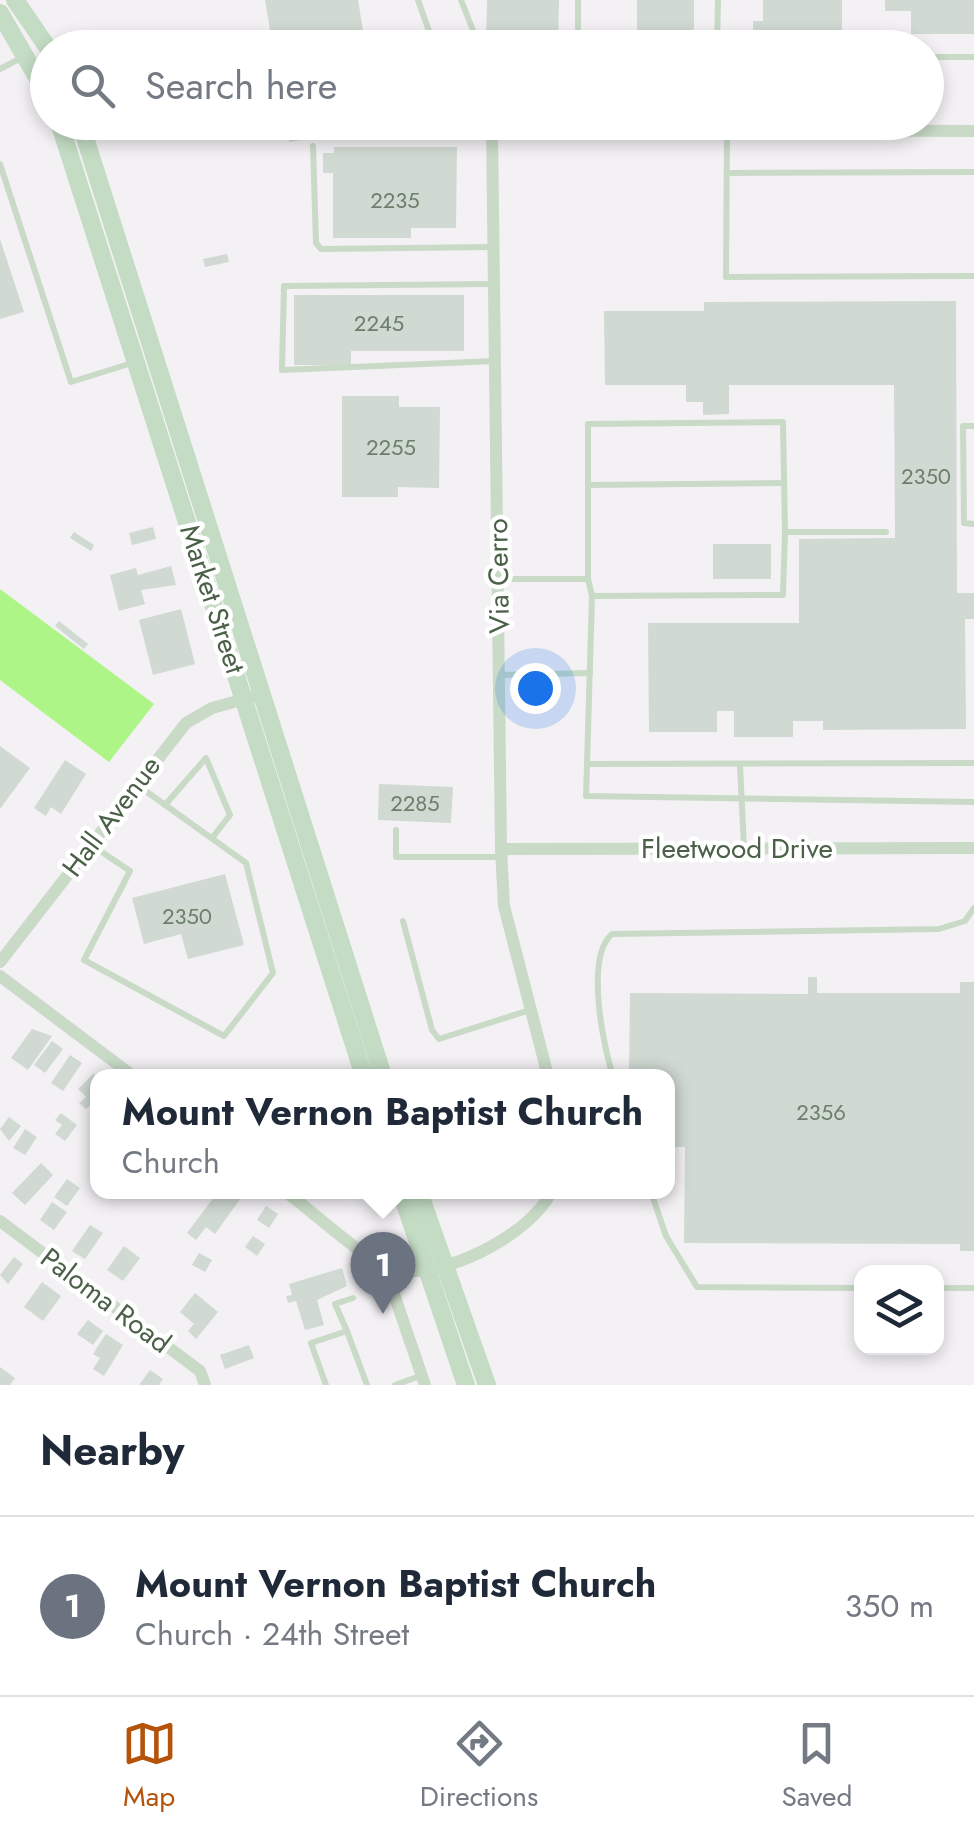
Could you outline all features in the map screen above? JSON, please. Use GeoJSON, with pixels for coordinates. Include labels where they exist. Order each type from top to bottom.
{"type":"FeatureCollection","features":[{"type":"Feature","properties":{"kind":"main road"},"geometry":{"type":"LineString","coordinates":[[15,0],[36,30]]}},
{"type":"Feature","properties":{"kind":"main road"},"geometry":{"type":"LineString","coordinates":[[0,13],[30,63]]}},
{"type":"Feature","properties":{"kind":"main road","name":"Market Street"},"geometry":{"type":"LineString","coordinates":[[65,140],[381,1069]]}},
{"type":"Feature","properties":{"kind":"main road","name":"Market Street"},"geometry":{"type":"LineString","coordinates":[[85,140],[362,1069]]}},
{"type":"Feature","properties":{"kind":"main road"},"geometry":{"type":"LineString","coordinates":[[403,1199],[487,1385]]}},
{"type":"Feature","properties":{"kind":"main road"},"geometry":{"type":"LineString","coordinates":[[420,1199],[433,1266],[466,1385]]}},
{"type":"Feature","properties":{"kind":"street"},"geometry":{"type":"LineString","coordinates":[[944,129],[974,131]]}},
{"type":"Feature","properties":{"kind":"street","name":"Via Cerro"},"geometry":{"type":"LineString","coordinates":[[492,140],[504,906],[546,1069]]}},
{"type":"Feature","properties":{"kind":"street","name":"Hall Avenue"},"geometry":{"type":"LineString","coordinates":[[0,962],[186,723],[212,708],[254,697]]}},
{"type":"Feature","properties":{"kind":"street","name":"Fleetwood Drive"},"geometry":{"type":"LineString","coordinates":[[501,853],[974,848]]}},
{"type":"Feature","properties":{"kind":"street"},"geometry":{"type":"LineString","coordinates":[[0,976],[124,1069]]}},
{"type":"Feature","properties":{"kind":"street"},"geometry":{"type":"LineString","coordinates":[[295,1199],[396,1270],[433,1266],[506,1240],[536,1215],[546,1199]]}},
{"type":"Feature","properties":{"kind":"street","name":"Paloma Road"},"geometry":{"type":"LineString","coordinates":[[0,1221],[200,1371],[205,1385]]}},
{"type":"Feature","properties":{"kind":"street"},"geometry":{"type":"LineString","coordinates":[[384,1265],[423,1380]]}},
{"type":"Feature","properties":{"kind":"lane"},"geometry":{"type":"LineString","coordinates":[[418,0],[429,30]]}},
{"type":"Feature","properties":{"kind":"lane"},"geometry":{"type":"LineString","coordinates":[[461,0],[473,30]]}},
{"type":"Feature","properties":{"kind":"lane"},"geometry":{"type":"LineString","coordinates":[[578,0],[578,30]]}},
{"type":"Feature","properties":{"kind":"lane"},"geometry":{"type":"LineString","coordinates":[[717,30],[718,0]]}},
{"type":"Feature","properties":{"kind":"lane"},"geometry":{"type":"LineString","coordinates":[[0,69],[26,56]]}},
{"type":"Feature","properties":{"kind":"lane"},"geometry":{"type":"LineString","coordinates":[[944,57],[974,57]]}},
{"type":"Feature","properties":{"kind":"lane"},"geometry":{"type":"LineString","coordinates":[[721,140],[727,174],[726,277],[974,276]]}},
{"type":"Feature","properties":{"kind":"lane"},"geometry":{"type":"LineString","coordinates":[[313,146],[316,243],[321,250],[494,247]]}},
{"type":"Feature","properties":{"kind":"lane"},"geometry":{"type":"LineString","coordinates":[[0,164],[71,382],[138,362]]}},
{"type":"Feature","properties":{"kind":"lane"},"geometry":{"type":"LineString","coordinates":[[727,174],[974,172]]}},
{"type":"Feature","properties":{"kind":"lane"},"geometry":{"type":"LineString","coordinates":[[494,284],[284,286],[282,370],[495,361]]}},
{"type":"Feature","properties":{"kind":"lane"},"geometry":{"type":"LineString","coordinates":[[592,596],[783,595],[783,422],[588,424],[588,580],[592,596],[586,796],[974,802]]}},
{"type":"Feature","properties":{"kind":"lane"},"geometry":{"type":"LineString","coordinates":[[974,426],[963,426],[964,524],[974,524]]}},
{"type":"Feature","properties":{"kind":"lane"},"geometry":{"type":"LineString","coordinates":[[588,484],[784,483]]}},
{"type":"Feature","properties":{"kind":"lane"},"geometry":{"type":"LineString","coordinates":[[785,532],[886,532]]}},
{"type":"Feature","properties":{"kind":"lane"},"geometry":{"type":"LineString","coordinates":[[498,579],[588,580]]}},
{"type":"Feature","properties":{"kind":"lane"},"geometry":{"type":"LineString","coordinates":[[499,675],[590,673]]}},
{"type":"Feature","properties":{"kind":"lane"},"geometry":{"type":"LineString","coordinates":[[165,805],[206,758],[230,815],[212,838]]}},
{"type":"Feature","properties":{"kind":"lane"},"geometry":{"type":"LineString","coordinates":[[587,764],[974,763]]}},
{"type":"Feature","properties":{"kind":"lane"},"geometry":{"type":"LineString","coordinates":[[740,766],[744,848]]}},
{"type":"Feature","properties":{"kind":"lane"},"geometry":{"type":"LineString","coordinates":[[90,843],[130,871],[84,960],[224,1036],[273,974],[246,863],[135,784]]}},
{"type":"Feature","properties":{"kind":"lane"},"geometry":{"type":"LineString","coordinates":[[396,830],[396,857],[501,853]]}},
{"type":"Feature","properties":{"kind":"lane"},"geometry":{"type":"LineString","coordinates":[[612,1069],[601,1037],[600,953],[612,934],[939,929],[965,921],[974,908]]}},
{"type":"Feature","properties":{"kind":"lane"},"geometry":{"type":"LineString","coordinates":[[403,921],[432,1030],[438,1038],[531,1010]]}},
{"type":"Feature","properties":{"kind":"lane"},"geometry":{"type":"LineString","coordinates":[[653,1199],[666,1236],[697,1287],[854,1288]]}},
{"type":"Feature","properties":{"kind":"lane"},"geometry":{"type":"LineString","coordinates":[[944,1288],[974,1288]]}},
{"type":"Feature","properties":{"kind":"lane"},"geometry":{"type":"LineString","coordinates":[[352,1298],[335,1304],[367,1385]]}},
{"type":"Feature","properties":{"kind":"lane"},"geometry":{"type":"LineString","coordinates":[[326,1385],[311,1343],[347,1331]]}},
{"type":"Feature","properties":{"kind":"lane"},"geometry":{"type":"LineString","coordinates":[[395,1385],[423,1380]]}},
{"type":"Feature","properties":{"kind":"shaded area"},"geometry":{"type":"Polygon","coordinates":[[[0,589],[154,704],[109,762],[0,680],[0,589]]]}},
{"type":"Feature","properties":{"kind":"building"},"geometry":{"type":"Polygon","coordinates":[[[265,0],[358,0],[363,30],[270,30],[265,0]]]}},
{"type":"Feature","properties":{"kind":"building"},"geometry":{"type":"Polygon","coordinates":[[[487,0],[559,0],[558,30],[486,30],[487,0]]]}},
{"type":"Feature","properties":{"kind":"building"},"geometry":{"type":"Polygon","coordinates":[[[637,0],[694,0],[694,30],[637,30],[637,0]]]}},
{"type":"Feature","properties":{"kind":"building"},"geometry":{"type":"Polygon","coordinates":[[[763,0],[842,0],[842,30],[753,30],[753,21],[763,21],[763,0]]]}},
{"type":"Feature","properties":{"kind":"building"},"geometry":{"type":"Polygon","coordinates":[[[885,0],[974,0],[974,34],[911,30],[911,11],[885,11],[885,0]]]}},
{"type":"Feature","properties":{"kind":"building"},"geometry":{"type":"Polygon","coordinates":[[[334,147],[457,147],[456,228],[411,228],[411,238],[333,238],[333,173],[323,173],[323,153],[334,153],[334,147]]]}},
{"type":"Feature","properties":{"kind":"building"},"geometry":{"type":"Polygon","coordinates":[[[0,239],[24,312],[0,319],[0,239]]]}},
{"type":"Feature","properties":{"kind":"building"},"geometry":{"type":"Polygon","coordinates":[[[227,254],[229,262],[205,267],[203,259],[227,254]]]}},
{"type":"Feature","properties":{"kind":"building"},"geometry":{"type":"Polygon","coordinates":[[[294,295],[464,295],[464,351],[351,351],[351,365],[294,365],[294,295]]]}},
{"type":"Feature","properties":{"kind":"building"},"geometry":{"type":"Polygon","coordinates":[[[956,301],[957,593],[974,593],[974,619],[965,619],[966,729],[823,730],[823,721],[793,721],[793,737],[734,737],[734,711],[717,711],[717,732],[649,732],[648,623],[799,623],[799,539],[895,538],[894,385],[729,385],[729,414],[703,415],[703,402],[686,402],[686,385],[605,385],[604,311],[704,311],[704,302],[956,301]]]}},
{"type":"Feature","properties":{"kind":"building"},"geometry":{"type":"Polygon","coordinates":[[[342,396],[399,396],[399,407],[440,407],[439,488],[398,487],[398,497],[342,497],[342,396]]]}},
{"type":"Feature","properties":{"kind":"building"},"geometry":{"type":"Polygon","coordinates":[[[153,527],[156,539],[132,545],[129,533],[153,527]]]}},
{"type":"Feature","properties":{"kind":"building"},"geometry":{"type":"Polygon","coordinates":[[[74,532],[94,545],[91,551],[70,538],[74,532]]]}},
{"type":"Feature","properties":{"kind":"building"},"geometry":{"type":"Polygon","coordinates":[[[713,544],[771,544],[771,579],[713,579],[713,544]]]}},
{"type":"Feature","properties":{"kind":"building"},"geometry":{"type":"Polygon","coordinates":[[[171,566],[176,585],[141,590],[145,604],[119,611],[110,575],[136,568],[138,575],[171,566]]]}},
{"type":"Feature","properties":{"kind":"building"},"geometry":{"type":"Polygon","coordinates":[[[181,609],[195,664],[153,675],[139,620],[181,609]]]}},
{"type":"Feature","properties":{"kind":"building"},"geometry":{"type":"Polygon","coordinates":[[[59,621],[88,644],[84,649],[55,626],[59,621]]]}},
{"type":"Feature","properties":{"kind":"building"},"geometry":{"type":"Polygon","coordinates":[[[0,746],[30,768],[0,809],[0,746]]]}},
{"type":"Feature","properties":{"kind":"building"},"geometry":{"type":"Polygon","coordinates":[[[65,760],[86,774],[61,814],[51,807],[46,816],[34,808],[65,760]]]}},
{"type":"Feature","properties":{"kind":"building"},"geometry":{"type":"Polygon","coordinates":[[[379,784],[453,787],[451,823],[378,820],[379,784]]]}},
{"type":"Feature","properties":{"kind":"building"},"geometry":{"type":"Polygon","coordinates":[[[225,874],[244,945],[188,959],[181,934],[144,944],[132,898],[225,874]]]}},
{"type":"Feature","properties":{"kind":"building"},"geometry":{"type":"Polygon","coordinates":[[[808,977],[817,977],[817,993],[960,993],[960,982],[974,982],[974,1251],[960,1251],[960,1244],[684,1243],[685,1147],[675,1147],[675,1069],[629,1069],[630,993],[808,994],[808,977]]]}},
{"type":"Feature","properties":{"kind":"building"},"geometry":{"type":"Polygon","coordinates":[[[32,1029],[52,1036],[28,1070],[11,1058],[32,1029]]]}},
{"type":"Feature","properties":{"kind":"building"},"geometry":{"type":"Polygon","coordinates":[[[52,1041],[63,1049],[45,1073],[34,1065],[52,1041]]]}},
{"type":"Feature","properties":{"kind":"building"},"geometry":{"type":"Polygon","coordinates":[[[70,1055],[82,1063],[63,1091],[51,1083],[70,1055]]]}},
{"type":"Feature","properties":{"kind":"building"},"geometry":{"type":"Polygon","coordinates":[[[90,1077],[90,1105],[86,1109],[79,1103],[86,1097],[78,1089],[90,1077]]]}},
{"type":"Feature","properties":{"kind":"building"},"geometry":{"type":"Polygon","coordinates":[[[61,1113],[77,1125],[65,1141],[55,1134],[62,1125],[55,1120],[61,1113]]]}},
{"type":"Feature","properties":{"kind":"building"},"geometry":{"type":"Polygon","coordinates":[[[9,1117],[21,1126],[9,1141],[0,1129],[9,1117]]]}},
{"type":"Feature","properties":{"kind":"building"},"geometry":{"type":"Polygon","coordinates":[[[25,1129],[37,1137],[25,1155],[13,1148],[25,1129]]]}},
{"type":"Feature","properties":{"kind":"building"},"geometry":{"type":"Polygon","coordinates":[[[41,1163],[53,1175],[25,1205],[12,1193],[41,1163]]]}},
{"type":"Feature","properties":{"kind":"building"},"geometry":{"type":"Polygon","coordinates":[[[67,1179],[80,1188],[67,1206],[54,1197],[67,1179]]]}},
{"type":"Feature","properties":{"kind":"building"},"geometry":{"type":"Polygon","coordinates":[[[213,1199],[240,1199],[215,1234],[206,1227],[196,1240],[187,1233],[213,1199]]]}},
{"type":"Feature","properties":{"kind":"building"},"geometry":{"type":"Polygon","coordinates":[[[52,1202],[67,1212],[54,1230],[40,1220],[52,1202]]]}},
{"type":"Feature","properties":{"kind":"building"},"geometry":{"type":"Polygon","coordinates":[[[266,1206],[278,1214],[269,1228],[257,1220],[266,1206]]]}},
{"type":"Feature","properties":{"kind":"building"},"geometry":{"type":"Polygon","coordinates":[[[90,1225],[103,1233],[85,1259],[72,1251],[90,1225]]]}},
{"type":"Feature","properties":{"kind":"building"},"geometry":{"type":"Polygon","coordinates":[[[253,1236],[265,1244],[257,1256],[245,1247],[253,1236]]]}},
{"type":"Feature","properties":{"kind":"building"},"geometry":{"type":"Polygon","coordinates":[[[124,1246],[140,1258],[123,1281],[107,1270],[124,1246]]]}},
{"type":"Feature","properties":{"kind":"building"},"geometry":{"type":"Polygon","coordinates":[[[199,1253],[212,1260],[205,1272],[192,1265],[199,1253]]]}},
{"type":"Feature","properties":{"kind":"building"},"geometry":{"type":"Polygon","coordinates":[[[14,1257],[23,1264],[8,1284],[0,1275],[14,1257]]]}},
{"type":"Feature","properties":{"kind":"building"},"geometry":{"type":"Polygon","coordinates":[[[342,1268],[347,1286],[317,1300],[324,1325],[305,1330],[296,1301],[288,1303],[286,1296],[292,1295],[289,1284],[342,1268]]]}},
{"type":"Feature","properties":{"kind":"building"},"geometry":{"type":"Polygon","coordinates":[[[42,1282],[61,1296],[43,1321],[24,1307],[42,1282]]]}},
{"type":"Feature","properties":{"kind":"building"},"geometry":{"type":"Polygon","coordinates":[[[195,1293],[218,1312],[196,1339],[188,1331],[194,1324],[180,1312],[195,1293]]]}},
{"type":"Feature","properties":{"kind":"building"},"geometry":{"type":"Polygon","coordinates":[[[88,1320],[103,1331],[93,1345],[77,1334],[88,1320]]]}},
{"type":"Feature","properties":{"kind":"building"},"geometry":{"type":"Polygon","coordinates":[[[106,1334],[123,1345],[104,1376],[93,1369],[100,1358],[93,1354],[106,1334]]]}},
{"type":"Feature","properties":{"kind":"building"},"geometry":{"type":"Polygon","coordinates":[[[249,1345],[254,1358],[225,1369],[220,1355],[249,1345]]]}},
{"type":"Feature","properties":{"kind":"building"},"geometry":{"type":"Polygon","coordinates":[[[0,1367],[15,1378],[10,1385],[0,1385],[0,1367]]]}},
{"type":"Feature","properties":{"kind":"building"},"geometry":{"type":"Polygon","coordinates":[[[150,1370],[163,1379],[159,1385],[139,1385],[150,1370]]]}},
{"type":"Feature","properties":{"kind":"place","name":"Mount Vernon Baptist Church"},"geometry":{"type":"Point","coordinates":[383,1314]}}]}
